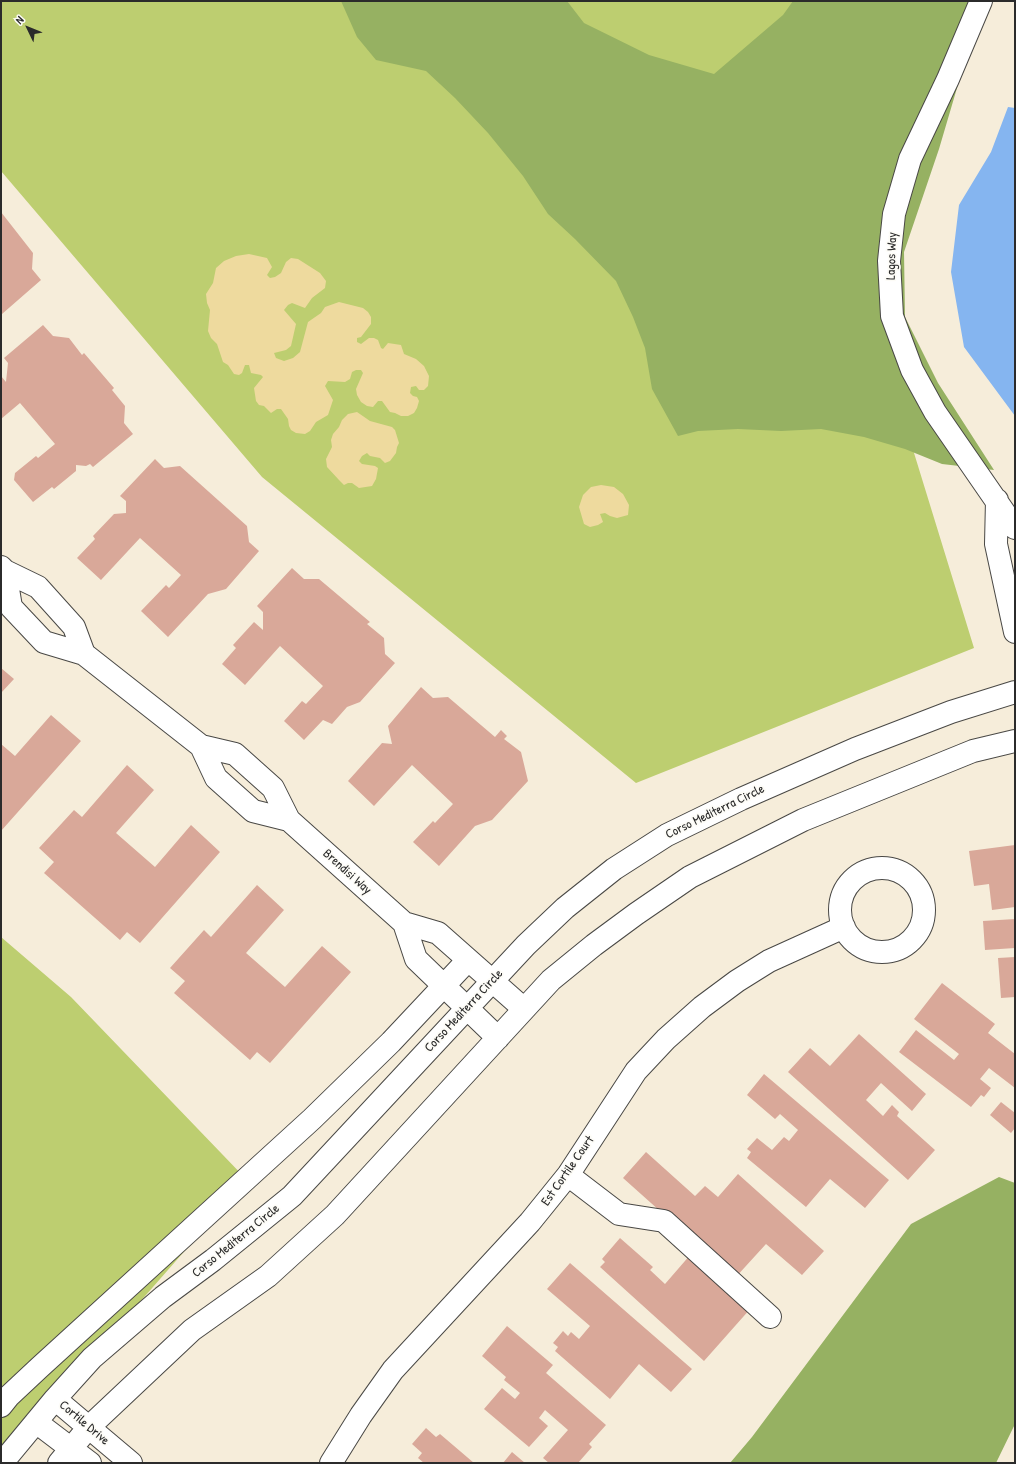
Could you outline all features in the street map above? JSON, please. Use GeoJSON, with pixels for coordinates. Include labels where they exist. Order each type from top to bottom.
{"type":"FeatureCollection","features":[{"type":"Feature","properties":{"kind":"street","name":"Lagos Way"},"geometry":{"type":"LineString","coordinates":[[981,1],[948,79],[910,159],[894,214],[889,261],[892,316],[912,370],[935,412],[1015,528]]}},
{"type":"Feature","properties":{"kind":"street"},"geometry":{"type":"LineString","coordinates":[[996,500],[996,544],[1015,632]]}},
{"type":"Feature","properties":{"kind":"street","name":"Brendisi Way"},"geometry":{"type":"LineString","coordinates":[[3,569],[38,587],[74,628],[84,654]]}},
{"type":"Feature","properties":{"kind":"street","name":"Brendisi Way"},"geometry":{"type":"LineString","coordinates":[[3,569],[11,607],[44,642],[84,654],[201,746],[235,754],[273,788],[289,820],[404,923],[438,933],[524,1009]]}},
{"type":"Feature","properties":{"kind":"street","name":"Corso Mediterra Circle"},"geometry":{"type":"LineString","coordinates":[[2,1463],[55,1399],[92,1358],[163,1297],[213,1260],[292,1196],[526,945],[565,908],[614,868],[667,835],[741,799],[855,749],[951,712],[1015,692]]}},
{"type":"Feature","properties":{"kind":"street"},"geometry":{"type":"LineString","coordinates":[[65,1456],[89,1427],[192,1330],[268,1276],[335,1215],[551,980],[594,945],[690,876],[802,820],[973,751],[1015,741]]}},
{"type":"Feature","properties":{"kind":"street","name":"Brendisi Way"},"geometry":{"type":"LineString","coordinates":[[201,746],[216,778],[253,811],[289,820]]}},
{"type":"Feature","properties":{"kind":"street","name":"Brendisi Way"},"geometry":{"type":"LineString","coordinates":[[404,923],[416,959],[498,1038]]}},
{"type":"Feature","properties":{"kind":"street","name":"Est Cortile Court"},"geometry":{"type":"LineString","coordinates":[[331,1463],[361,1415],[392,1370],[530,1222],[568,1175],[636,1071],[666,1039],[702,1007],[737,981],[769,961],[844,927]]}},
{"type":"Feature","properties":{"kind":"street"},"geometry":{"type":"LineString","coordinates":[[1,1406],[9,1396],[40,1366],[312,1119],[391,1042],[468,960]]}},
{"type":"Feature","properties":{"kind":"street"},"geometry":{"type":"LineString","coordinates":[[568,1175],[619,1214],[664,1220],[770,1317]]}},
{"type":"Feature","properties":{"kind":"street","name":"Cortile Drive"},"geometry":{"type":"LineString","coordinates":[[55,1399],[131,1463]]}},
{"type":"Feature","properties":{"kind":"street","name":"Cortile Drive"},"geometry":{"type":"LineString","coordinates":[[36,1422],[65,1456],[90,1463]]}},
{"type":"Feature","properties":{"kind":"green space"},"geometry":{"type":"Polygon","coordinates":[[[1,1],[863,1],[827,170],[974,648],[636,783],[262,477],[1,171],[1,1]]]}},
{"type":"Feature","properties":{"kind":"green space"},"geometry":{"type":"Polygon","coordinates":[[[341,1],[567,1],[584,23],[649,55],[714,74],[783,15],[793,1],[978,1],[962,71],[939,149],[904,252],[905,317],[938,383],[994,470],[942,464],[905,449],[864,437],[821,429],[781,431],[738,429],[698,431],[678,436],[652,389],[645,348],[633,317],[616,281],[548,214],[523,176],[488,133],[455,98],[426,71],[376,60],[357,37],[341,1]]]}},
{"type":"Feature","properties":{"kind":"green space"},"geometry":{"type":"Polygon","coordinates":[[[1,937],[71,997],[247,1180],[1,1460],[1,937]]]}},
{"type":"Feature","properties":{"kind":"green space"},"geometry":{"type":"Polygon","coordinates":[[[999,1177],[1015,1183],[1015,1424],[996,1463],[730,1463],[752,1437],[911,1224],[999,1177]]]}},
{"type":"Feature","properties":{"kind":"sand"},"geometry":{"type":"Polygon","coordinates":[[[249,254],[267,258],[272,267],[267,275],[270,278],[281,273],[286,262],[291,258],[298,259],[320,273],[326,281],[325,288],[312,298],[305,308],[292,303],[284,310],[296,324],[291,346],[286,350],[274,353],[276,358],[284,361],[293,358],[300,352],[308,322],[321,313],[325,307],[339,302],[363,308],[371,317],[371,324],[361,337],[357,338],[357,342],[361,344],[369,338],[374,338],[378,340],[381,348],[383,349],[388,343],[401,345],[404,354],[416,359],[424,366],[429,376],[428,386],[424,390],[419,390],[416,386],[411,387],[410,393],[417,397],[419,401],[414,413],[408,416],[401,416],[390,412],[382,401],[378,401],[373,407],[367,406],[361,402],[357,395],[356,389],[363,373],[361,370],[352,372],[350,379],[345,382],[328,381],[325,386],[333,400],[328,415],[316,422],[310,431],[305,434],[296,433],[291,430],[288,419],[281,409],[277,409],[271,413],[264,406],[259,405],[256,401],[254,388],[263,377],[261,375],[251,373],[249,365],[245,365],[242,373],[239,375],[234,374],[228,365],[223,362],[217,344],[211,338],[208,331],[210,310],[207,303],[206,294],[213,283],[216,268],[224,261],[236,256],[249,254]]]}},
{"type":"Feature","properties":{"kind":"sand"},"geometry":{"type":"Polygon","coordinates":[[[357,412],[370,421],[392,427],[395,430],[399,443],[396,453],[390,461],[385,463],[380,458],[370,456],[367,453],[362,456],[359,461],[362,464],[375,466],[378,468],[376,479],[372,486],[359,488],[352,483],[344,485],[327,467],[326,459],[332,447],[331,440],[333,434],[339,427],[342,420],[348,414],[357,412]]]}},
{"type":"Feature","properties":{"kind":"sand"},"geometry":{"type":"Polygon","coordinates":[[[601,485],[614,487],[623,494],[629,505],[628,515],[617,518],[605,513],[600,514],[603,522],[590,527],[584,524],[579,507],[583,495],[591,487],[601,485]]]}},
{"type":"Feature","properties":{"kind":"water"},"geometry":{"type":"Polygon","coordinates":[[[1008,107],[1015,108],[1015,416],[964,347],[951,272],[959,205],[991,152],[1008,107]]]}},
{"type":"Feature","properties":{"kind":"building"},"geometry":{"type":"Polygon","coordinates":[[[1,212],[33,253],[32,269],[41,280],[2,314],[1,312],[1,212]]]}},
{"type":"Feature","properties":{"kind":"building"},"geometry":{"type":"Polygon","coordinates":[[[43,325],[53,336],[69,338],[82,355],[84,353],[114,388],[112,390],[125,406],[124,423],[133,434],[93,467],[90,464],[86,466],[76,465],[76,471],[54,489],[52,487],[33,502],[14,480],[15,473],[36,456],[38,458],[55,444],[20,403],[1,419],[1,376],[6,382],[8,363],[4,358],[43,325]]]}},
{"type":"Feature","properties":{"kind":"building"},"geometry":{"type":"Polygon","coordinates":[[[155,459],[164,468],[180,466],[247,526],[249,542],[259,551],[226,589],[208,594],[168,637],[141,611],[166,585],[169,588],[181,575],[140,538],[101,580],[77,558],[95,539],[93,536],[114,514],[126,513],[126,501],[120,496],[155,459]]]}},
{"type":"Feature","properties":{"kind":"building"},"geometry":{"type":"Polygon","coordinates":[[[292,568],[304,579],[319,579],[370,622],[367,624],[384,638],[385,654],[395,663],[360,702],[347,707],[332,724],[323,720],[304,740],[284,721],[302,701],[306,704],[323,686],[280,646],[245,685],[222,664],[236,648],[233,645],[254,622],[263,630],[263,612],[257,606],[292,568]]]}},
{"type":"Feature","properties":{"kind":"building"},"geometry":{"type":"Polygon","coordinates":[[[1,668],[14,679],[1,693],[1,668]]]}},
{"type":"Feature","properties":{"kind":"building"},"geometry":{"type":"Polygon","coordinates":[[[421,687],[433,698],[448,697],[495,737],[501,730],[507,736],[504,739],[521,752],[528,781],[492,820],[475,826],[439,866],[413,842],[433,821],[435,823],[453,804],[412,765],[374,806],[348,781],[382,743],[392,744],[388,726],[421,687]]]}},
{"type":"Feature","properties":{"kind":"building"},"geometry":{"type":"Polygon","coordinates":[[[51,715],[81,741],[1,831],[1,744],[15,756],[51,715]]]}},
{"type":"Feature","properties":{"kind":"building"},"geometry":{"type":"Polygon","coordinates":[[[127,765],[154,790],[116,833],[155,867],[191,825],[220,852],[140,943],[127,932],[120,940],[44,873],[54,862],[39,848],[74,810],[82,817],[127,765]]]}},
{"type":"Feature","properties":{"kind":"building"},"geometry":{"type":"Polygon","coordinates":[[[1015,845],[1015,907],[992,910],[989,884],[974,886],[969,851],[1015,845]]]}},
{"type":"Feature","properties":{"kind":"building"},"geometry":{"type":"Polygon","coordinates":[[[257,885],[284,910],[246,953],[285,987],[322,946],[351,972],[270,1063],[257,1052],[250,1060],[174,993],[185,981],[170,968],[204,930],[211,937],[257,885]]]}},
{"type":"Feature","properties":{"kind":"building"},"geometry":{"type":"Polygon","coordinates":[[[1015,919],[1015,948],[985,950],[983,921],[1015,919]]]}},
{"type":"Feature","properties":{"kind":"building"},"geometry":{"type":"Polygon","coordinates":[[[1015,957],[1015,997],[1001,998],[998,958],[1015,957]]]}},
{"type":"Feature","properties":{"kind":"building"},"geometry":{"type":"Polygon","coordinates":[[[942,983],[995,1024],[988,1033],[1015,1054],[1015,1088],[989,1068],[980,1079],[991,1088],[984,1097],[981,1095],[971,1107],[899,1052],[916,1030],[954,1060],[959,1054],[914,1019],[942,983]]]}},
{"type":"Feature","properties":{"kind":"building"},"geometry":{"type":"Polygon","coordinates":[[[859,1034],[926,1094],[912,1111],[881,1083],[866,1100],[883,1116],[892,1105],[899,1112],[897,1116],[935,1150],[908,1180],[788,1072],[810,1048],[830,1066],[859,1034]]]}},
{"type":"Feature","properties":{"kind":"building"},"geometry":{"type":"Polygon","coordinates":[[[764,1074],[889,1180],[865,1208],[830,1179],[806,1207],[747,1158],[751,1152],[747,1149],[757,1138],[772,1150],[784,1137],[789,1141],[798,1130],[780,1114],[775,1119],[747,1095],[764,1074]]]}},
{"type":"Feature","properties":{"kind":"building"},"geometry":{"type":"Polygon","coordinates":[[[1001,1102],[1015,1113],[1015,1128],[1011,1133],[990,1115],[1001,1102]]]}},
{"type":"Feature","properties":{"kind":"building"},"geometry":{"type":"Polygon","coordinates":[[[646,1152],[695,1196],[705,1186],[718,1197],[738,1174],[824,1251],[802,1275],[766,1244],[735,1278],[623,1178],[646,1152]]]}},
{"type":"Feature","properties":{"kind":"building"},"geometry":{"type":"Polygon","coordinates":[[[620,1238],[653,1267],[650,1270],[665,1284],[691,1254],[751,1308],[704,1361],[600,1267],[605,1262],[602,1259],[620,1238]]]}},
{"type":"Feature","properties":{"kind":"building"},"geometry":{"type":"Polygon","coordinates":[[[570,1263],[692,1369],[671,1392],[639,1364],[610,1399],[555,1351],[558,1347],[553,1343],[563,1331],[568,1336],[571,1332],[579,1339],[590,1326],[547,1289],[570,1263]]]}},
{"type":"Feature","properties":{"kind":"building"},"geometry":{"type":"Polygon","coordinates":[[[507,1326],[553,1365],[546,1373],[606,1425],[589,1444],[592,1447],[578,1463],[549,1463],[543,1458],[568,1430],[545,1410],[539,1418],[548,1426],[529,1447],[484,1409],[502,1388],[515,1399],[520,1393],[504,1380],[506,1377],[482,1356],[507,1326]]]}},
{"type":"Feature","properties":{"kind":"building"},"geometry":{"type":"Polygon","coordinates":[[[426,1428],[436,1437],[440,1434],[474,1463],[424,1463],[418,1458],[422,1453],[412,1444],[426,1428]]]}},
{"type":"Feature","properties":{"kind":"building"},"geometry":{"type":"Polygon","coordinates":[[[512,1452],[525,1463],[503,1463],[512,1452]]]}}]}
